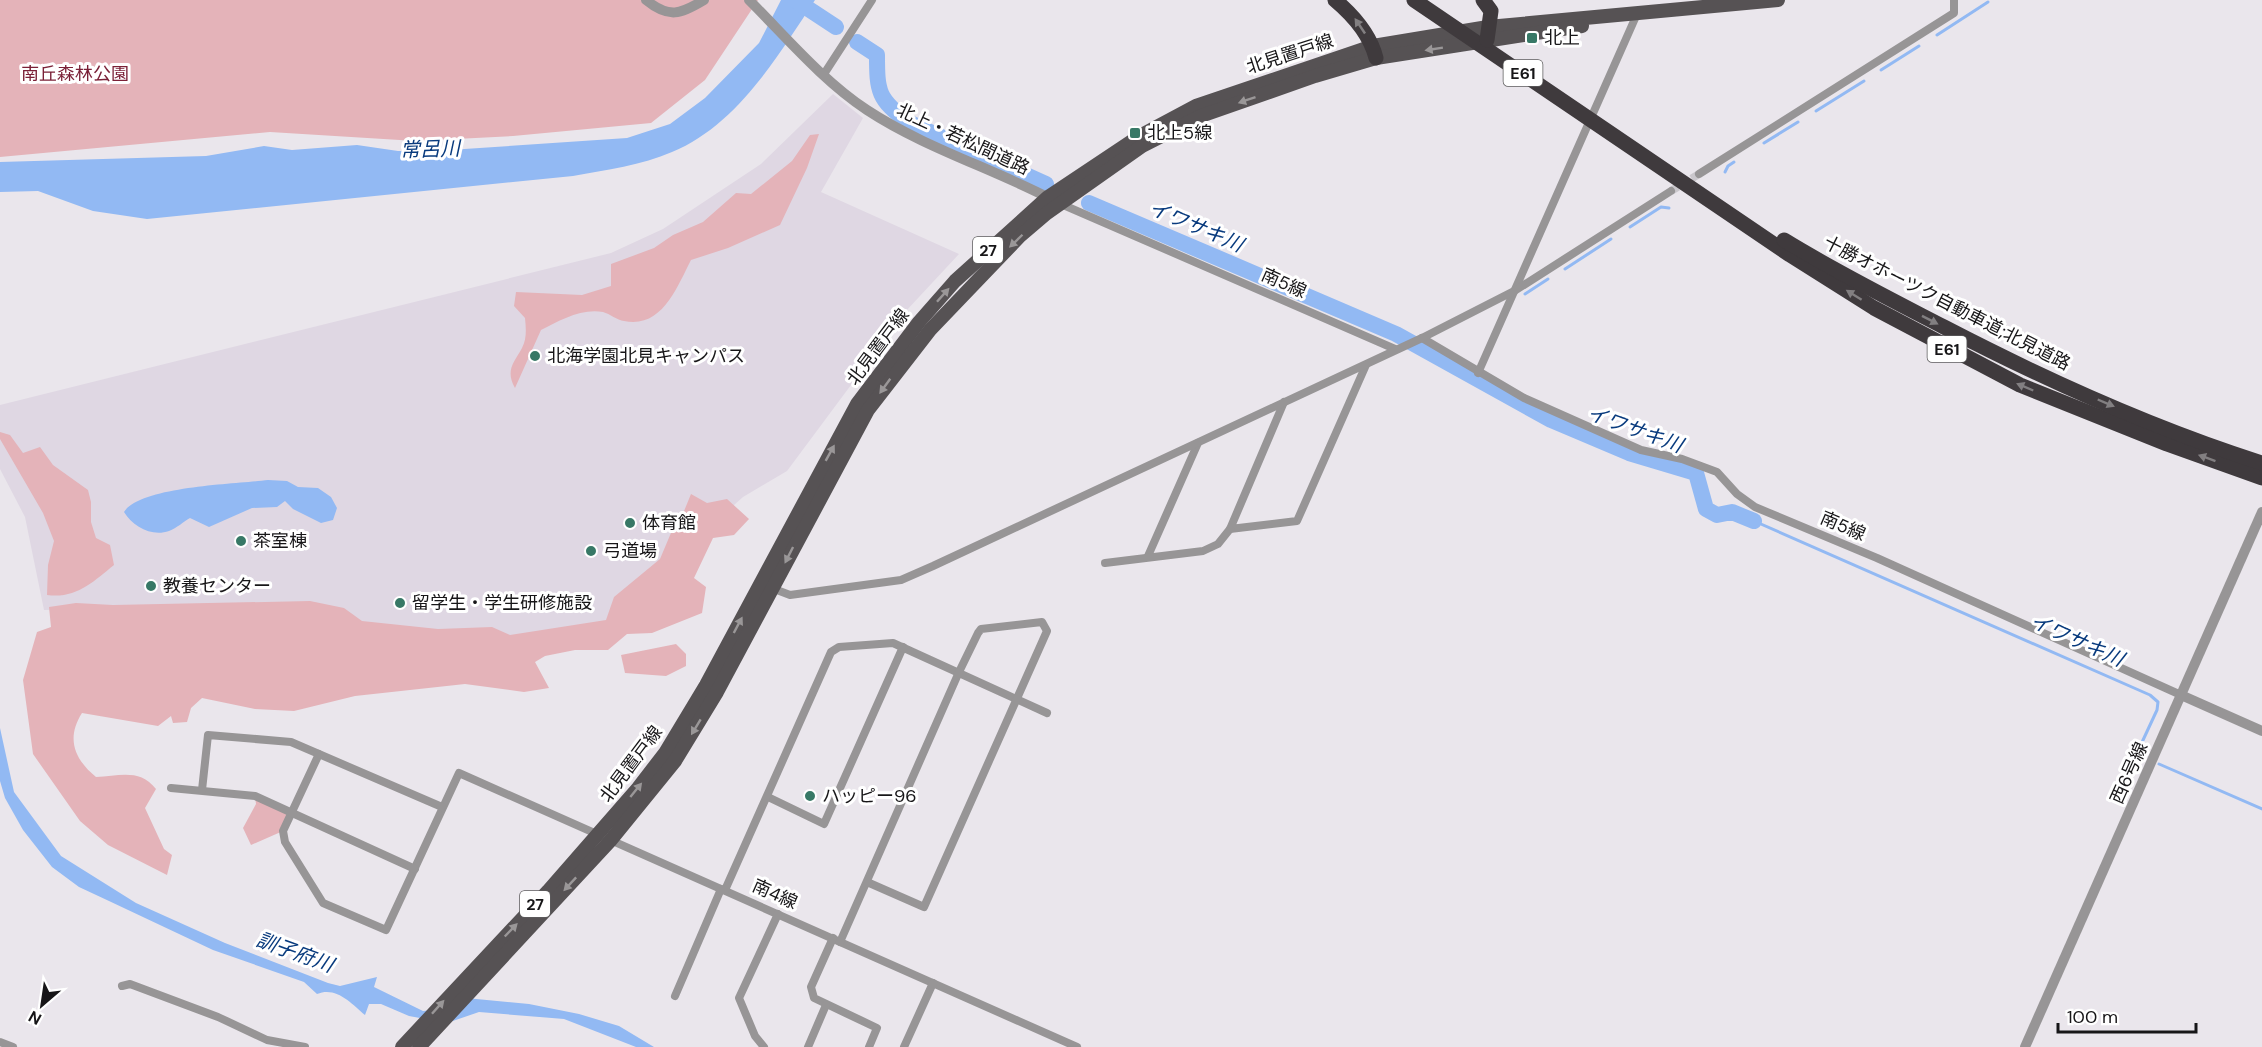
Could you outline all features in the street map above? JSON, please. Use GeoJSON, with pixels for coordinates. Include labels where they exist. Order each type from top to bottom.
{"type":"FeatureCollection","features":[{"type":"Feature","properties":{"kind":"highway"},"geometry":{"type":"LineString","coordinates":[[1335,0],[1353,15],[1375,52]]}},
{"type":"Feature","properties":{"kind":"highway","name":"十勝オホーツク自動車道;北見道路"},"geometry":{"type":"LineString","coordinates":[[1414,0],[1661,165],[1790,255],[1874,308],[2020,385],[2167,444],[2262,478]]}},
{"type":"Feature","properties":{"kind":"highway"},"geometry":{"type":"LineString","coordinates":[[1483,0],[1491,11],[1488,34]]}},
{"type":"Feature","properties":{"kind":"highway","name":"十勝オホーツク自動車道;北見道路"},"geometry":{"type":"LineString","coordinates":[[1661,165],[1871,290],[2023,368],[2173,432],[2262,463]]}},
{"type":"Feature","properties":{"kind":"main road"},"geometry":{"type":"LineString","coordinates":[[1637,14],[1643,0]]}},
{"type":"Feature","properties":{"kind":"main road","name":"北見置戸線"},"geometry":{"type":"LineString","coordinates":[[412,1044],[487,973],[604,838],[664,753],[706,686],[868,410],[898,368],[968,288],[1054,201],[1142,146],[1201,116],[1315,76],[1375,52],[1616,14],[1637,14],[1778,0]]}},
{"type":"Feature","properties":{"kind":"main road","name":"北見置戸線"},"geometry":{"type":"LineString","coordinates":[[412,1044],[470,972],[604,838]]}},
{"type":"Feature","properties":{"kind":"street"},"geometry":{"type":"LineString","coordinates":[[646,0],[655,7],[670,13],[685,12],[704,0]]}},
{"type":"Feature","properties":{"kind":"street","name":"北上・若松間道路"},"geometry":{"type":"LineString","coordinates":[[749,0],[851,99],[910,136],[1054,201]]}},
{"type":"Feature","properties":{"kind":"street"},"geometry":{"type":"LineString","coordinates":[[820,70],[872,0]]}},
{"type":"Feature","properties":{"kind":"street"},"geometry":{"type":"LineString","coordinates":[[1699,174],[1954,13],[1954,0]]}},
{"type":"Feature","properties":{"kind":"street"},"geometry":{"type":"LineString","coordinates":[[1478,373],[1637,14]]}},
{"type":"Feature","properties":{"kind":"street"},"geometry":{"type":"LineString","coordinates":[[766,585],[790,595],[901,580],[1416,341],[1516,290],[1671,191]]}},
{"type":"Feature","properties":{"kind":"street","name":"南5線"},"geometry":{"type":"LineString","coordinates":[[1054,201],[1395,349]]}},
{"type":"Feature","properties":{"kind":"street","name":"南5線"},"geometry":{"type":"LineString","coordinates":[[1416,341],[1524,398],[1641,450],[1706,466],[1717,472],[1737,494],[1755,507],[1877,558],[2262,730]]}},
{"type":"Feature","properties":{"kind":"street"},"geometry":{"type":"LineString","coordinates":[[1230,529],[1297,521],[1366,365]]}},
{"type":"Feature","properties":{"kind":"street"},"geometry":{"type":"LineString","coordinates":[[1105,563],[1203,551],[1218,544],[1230,529],[1284,402]]}},
{"type":"Feature","properties":{"kind":"street"},"geometry":{"type":"LineString","coordinates":[[1148,556],[1198,443]]}},
{"type":"Feature","properties":{"kind":"street","name":"西6号線"},"geometry":{"type":"LineString","coordinates":[[2025,1047],[2262,512]]}},
{"type":"Feature","properties":{"kind":"street"},"geometry":{"type":"LineString","coordinates":[[867,882],[924,907],[1047,631],[1042,622],[981,629],[959,672],[867,882],[811,987],[814,998],[877,1028],[869,1047]]}},
{"type":"Feature","properties":{"kind":"street"},"geometry":{"type":"LineString","coordinates":[[675,996],[723,889],[768,797],[831,652],[839,647],[893,643],[1047,713]]}},
{"type":"Feature","properties":{"kind":"street"},"geometry":{"type":"LineString","coordinates":[[768,797],[824,824],[903,647]]}},
{"type":"Feature","properties":{"kind":"street"},"geometry":{"type":"LineString","coordinates":[[202,790],[208,735],[291,742],[319,754],[442,807],[386,930],[323,903],[285,842],[283,831],[293,815],[319,754]]}},
{"type":"Feature","properties":{"kind":"street","name":"南4線"},"geometry":{"type":"LineString","coordinates":[[442,807],[459,773],[1077,1047]]}},
{"type":"Feature","properties":{"kind":"street"},"geometry":{"type":"LineString","coordinates":[[171,788],[255,796],[415,869]]}},
{"type":"Feature","properties":{"kind":"street"},"geometry":{"type":"LineString","coordinates":[[764,1047],[754,1036],[739,998],[778,914]]}},
{"type":"Feature","properties":{"kind":"street"},"geometry":{"type":"LineString","coordinates":[[904,1047],[933,983]]}},
{"type":"Feature","properties":{"kind":"street"},"geometry":{"type":"LineString","coordinates":[[122,986],[130,984],[218,1017],[267,1040],[305,1047]]}},
{"type":"Feature","properties":{"kind":"street"},"geometry":{"type":"LineString","coordinates":[[808,1047],[826,1005]]}},
{"type":"Feature","properties":{"kind":"street"},"geometry":{"type":"LineString","coordinates":[[0,1042],[10,1047]]}},
{"type":"Feature","properties":{"kind":"shaded area","name":"北海学園北見キャンパス"},"geometry":{"type":"Polygon","coordinates":[[[833,94],[863,118],[821,192],[959,254],[906,311],[787,471],[743,497],[640,589],[609,627],[509,638],[112,609],[44,610],[25,517],[0,469],[0,405],[611,253],[663,229],[761,164],[833,94]]]}},
{"type":"Feature","properties":{"kind":"green space","name":"南丘森林公園"},"geometry":{"type":"Polygon","coordinates":[[[0,0],[758,0],[705,80],[651,123],[513,136],[416,141],[270,132],[0,157],[0,0]]]}},
{"type":"Feature","properties":{"kind":"green space"},"geometry":{"type":"Polygon","coordinates":[[[819,134],[807,168],[780,225],[728,248],[691,260],[674,293],[666,304],[649,319],[637,322],[624,321],[595,311],[570,316],[541,330],[515,388],[511,371],[524,345],[526,330],[525,318],[514,306],[516,292],[582,295],[611,286],[611,264],[654,248],[673,235],[703,222],[736,193],[751,194],[792,161],[810,135],[819,134]]]}},
{"type":"Feature","properties":{"kind":"green space"},"geometry":{"type":"Polygon","coordinates":[[[0,432],[10,435],[23,453],[40,447],[53,465],[88,490],[91,502],[91,522],[96,538],[110,545],[114,565],[84,588],[57,596],[47,595],[48,565],[54,541],[43,513],[0,439],[0,432]]]}},
{"type":"Feature","properties":{"kind":"green space"},"geometry":{"type":"Polygon","coordinates":[[[691,494],[707,503],[727,499],[749,519],[734,535],[713,538],[694,578],[706,587],[702,613],[652,633],[627,634],[608,650],[575,650],[545,656],[535,662],[549,688],[524,692],[465,684],[355,696],[294,711],[255,709],[202,698],[191,708],[187,722],[173,723],[171,716],[158,726],[82,713],[74,731],[74,739],[78,755],[88,770],[96,777],[136,776],[150,782],[156,789],[145,808],[164,849],[172,855],[167,875],[108,845],[80,821],[33,754],[23,680],[37,632],[51,627],[49,607],[76,603],[113,605],[310,601],[344,608],[362,621],[438,629],[492,627],[510,635],[606,620],[614,597],[660,559],[676,521],[682,516],[691,494]]]}},
{"type":"Feature","properties":{"kind":"green space"},"geometry":{"type":"Polygon","coordinates":[[[676,644],[686,654],[686,666],[666,676],[625,673],[621,655],[676,644]]]}},
{"type":"Feature","properties":{"kind":"green space"},"geometry":{"type":"Polygon","coordinates":[[[255,796],[293,815],[283,831],[251,845],[243,828],[256,804],[255,796]]]}},
{"type":"Feature","properties":{"kind":"water"},"geometry":{"type":"Polygon","coordinates":[[[781,0],[815,0],[771,66],[754,87],[717,125],[695,140],[660,157],[636,164],[573,176],[147,219],[93,211],[38,191],[0,192],[0,162],[206,156],[264,146],[292,150],[357,145],[398,151],[434,151],[627,138],[670,124],[705,98],[759,43],[781,0]]]}},
{"type":"Feature","properties":{"kind":"water"},"geometry":{"type":"Polygon","coordinates":[[[268,480],[287,481],[298,487],[318,488],[331,497],[337,508],[333,520],[321,523],[293,509],[285,501],[277,507],[252,508],[209,527],[190,518],[172,530],[156,533],[138,526],[124,512],[134,503],[169,492],[268,480]]]}},
{"type":"Feature","properties":{"kind":"water","name":"訓子府川"},"geometry":{"type":"Polygon","coordinates":[[[0,728],[14,792],[61,856],[136,903],[225,943],[328,983],[340,986],[377,977],[374,987],[423,1011],[434,1010],[466,998],[529,1004],[579,1014],[619,1026],[654,1047],[636,1047],[564,1019],[479,1012],[447,1023],[409,1016],[381,1004],[369,1004],[365,1015],[337,994],[324,992],[317,994],[304,982],[213,950],[79,887],[52,867],[23,830],[5,798],[0,781],[0,728]]]}},
{"type":"Feature","properties":{"kind":"waterway","name":"イワサキ川"},"geometry":{"type":"LineString","coordinates":[[795,0],[836,27]]}},
{"type":"Feature","properties":{"kind":"waterway"},"geometry":{"type":"LineString","coordinates":[[1937,35],[1988,2]]}},
{"type":"Feature","properties":{"kind":"waterway","name":"イワサキ川"},"geometry":{"type":"LineString","coordinates":[[857,42],[877,55],[881,94],[891,107],[908,122],[1046,184]]}},
{"type":"Feature","properties":{"kind":"waterway"},"geometry":{"type":"LineString","coordinates":[[1881,70],[1919,46]]}},
{"type":"Feature","properties":{"kind":"waterway"},"geometry":{"type":"LineString","coordinates":[[1816,111],[1864,81]]}},
{"type":"Feature","properties":{"kind":"waterway"},"geometry":{"type":"LineString","coordinates":[[1764,143],[1798,122]]}},
{"type":"Feature","properties":{"kind":"waterway"},"geometry":{"type":"LineString","coordinates":[[1725,172],[1734,162]]}},
{"type":"Feature","properties":{"kind":"waterway","name":"イワサキ川"},"geometry":{"type":"LineString","coordinates":[[1089,203],[1396,334],[1551,420],[1629,453],[1696,473],[1706,509],[1717,515],[1732,512],[1754,521]]}},
{"type":"Feature","properties":{"kind":"waterway"},"geometry":{"type":"LineString","coordinates":[[1630,227],[1661,207],[1669,208]]}},
{"type":"Feature","properties":{"kind":"waterway"},"geometry":{"type":"LineString","coordinates":[[1565,269],[1611,239]]}},
{"type":"Feature","properties":{"kind":"waterway"},"geometry":{"type":"LineString","coordinates":[[1525,294],[1548,279]]}},
{"type":"Feature","properties":{"kind":"waterway","name":"イワサキ川"},"geometry":{"type":"LineString","coordinates":[[1754,521],[2150,695],[2158,702],[2157,710],[2137,753],[2143,756]]}},
{"type":"Feature","properties":{"kind":"waterway","name":"イワサキ川"},"geometry":{"type":"LineString","coordinates":[[2159,764],[2262,809]]}},
{"type":"Feature","properties":{"kind":"tunnel"},"geometry":{"type":"LineString","coordinates":[[1671,191],[1699,174]]}},
{"type":"Feature","properties":{"kind":"place","name":"北上"},"geometry":{"type":"Point","coordinates":[1532,38]}},
{"type":"Feature","properties":{"kind":"place","name":"北上5線"},"geometry":{"type":"Point","coordinates":[1135,133]}},
{"type":"Feature","properties":{"kind":"place","name":"北海学園北見キャンパス"},"geometry":{"type":"Point","coordinates":[535,356]}},
{"type":"Feature","properties":{"kind":"place","name":"体育館"},"geometry":{"type":"Point","coordinates":[630,523]}},
{"type":"Feature","properties":{"kind":"place","name":"茶室棟"},"geometry":{"type":"Point","coordinates":[241,541]}},
{"type":"Feature","properties":{"kind":"place","name":"弓道場"},"geometry":{"type":"Point","coordinates":[591,551]}},
{"type":"Feature","properties":{"kind":"place","name":"教養センター"},"geometry":{"type":"Point","coordinates":[151,586]}},
{"type":"Feature","properties":{"kind":"place","name":"留学生・学生研修施設"},"geometry":{"type":"Point","coordinates":[400,603]}},
{"type":"Feature","properties":{"kind":"place","name":"ハッピー96"},"geometry":{"type":"Point","coordinates":[810,796]}},
{"type":"Feature","properties":{"kind":"water label","name":"常呂川"},"geometry":{"type":"Point","coordinates":[430,149]}}]}
